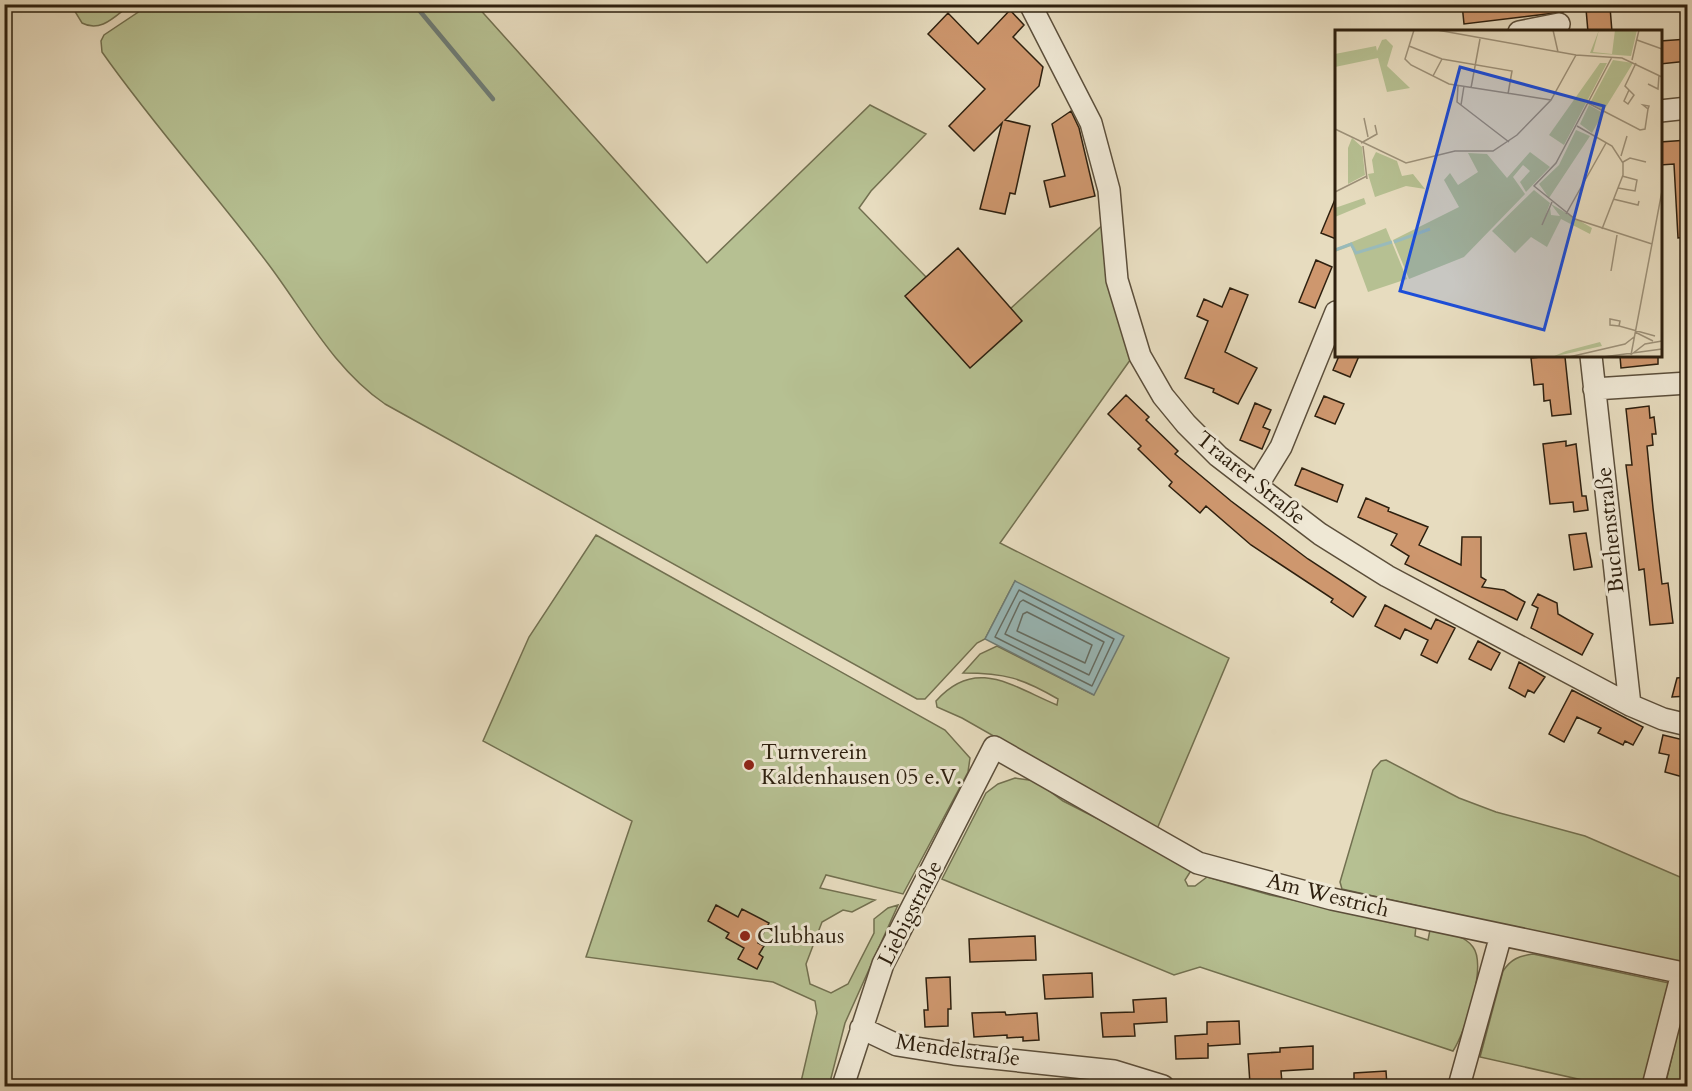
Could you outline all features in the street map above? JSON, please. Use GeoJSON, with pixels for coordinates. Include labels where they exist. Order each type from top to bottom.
{"type":"FeatureCollection","features":[{"type":"Feature","properties":{"kind":"street","name":"Traarer Straße"},"geometry":{"type":"LineString","coordinates":[[1030,4],[1092,123],[1109,190],[1118,280],[1140,356],[1163,396],[1186,424],[1218,456],[1320,534],[1387,576],[1630,705],[1663,719],[1688,725]]}},
{"type":"Feature","properties":{"kind":"street"},"geometry":{"type":"LineString","coordinates":[[1526,30],[1560,20]]}},
{"type":"Feature","properties":{"kind":"street"},"geometry":{"type":"LineString","coordinates":[[1662,111],[1688,108]]}},
{"type":"Feature","properties":{"kind":"street"},"geometry":{"type":"LineString","coordinates":[[1257,486],[1281,447],[1335,314]]}},
{"type":"Feature","properties":{"kind":"street","name":"Buchenstraße"},"geometry":{"type":"LineString","coordinates":[[1591,357],[1630,705]]}},
{"type":"Feature","properties":{"kind":"street"},"geometry":{"type":"LineString","coordinates":[[1594,389],[1688,383]]}},
{"type":"Feature","properties":{"kind":"street","name":"Am Westrich"},"geometry":{"type":"LineString","coordinates":[[994,747],[1198,862],[1332,898],[1685,974]]}},
{"type":"Feature","properties":{"kind":"street","name":"Liebigstraße"},"geometry":{"type":"LineString","coordinates":[[843,1086],[883,964],[994,747]]}},
{"type":"Feature","properties":{"kind":"street"},"geometry":{"type":"LineString","coordinates":[[1459,1086],[1501,935]]}},
{"type":"Feature","properties":{"kind":"street"},"geometry":{"type":"LineString","coordinates":[[1653,1086],[1685,974]]}},
{"type":"Feature","properties":{"kind":"street","name":"Mendelstraße"},"geometry":{"type":"LineString","coordinates":[[861,1028],[897,1045],[954,1054],[1114,1071],[1163,1086]]}},
{"type":"Feature","properties":{"kind":"green space"},"geometry":{"type":"Polygon","coordinates":[[[71,5],[130,5],[108,22],[89,26],[82,23],[71,5]]]}},
{"type":"Feature","properties":{"kind":"green space"},"geometry":{"type":"Polygon","coordinates":[[[149,5],[476,5],[707,263],[870,105],[926,134],[871,191],[859,208],[927,278],[989,328],[1106,222],[1133,356],[1000,543],[1229,658],[1157,829],[962,718],[937,707],[936,701],[951,688],[966,680],[980,678],[995,679],[1010,684],[1057,705],[1058,699],[1013,678],[963,673],[980,654],[997,646],[1094,695],[1015,581],[985,639],[977,643],[925,699],[917,699],[385,404],[367,390],[335,357],[269,265],[142,106],[102,52],[101,41],[104,35],[149,5]]]}},
{"type":"Feature","properties":{"kind":"green space","name":"Turnverein Kaldenhausen 05 e.V."},"geometry":{"type":"Polygon","coordinates":[[[596,535],[945,730],[970,758],[968,772],[903,894],[826,875],[820,888],[875,900],[852,912],[843,910],[822,922],[806,964],[810,984],[831,993],[848,984],[874,933],[874,919],[888,908],[898,905],[845,1023],[829,1086],[800,1086],[817,1013],[815,1001],[773,982],[586,957],[632,821],[483,741],[529,637],[596,535]]]}},
{"type":"Feature","properties":{"kind":"green space"},"geometry":{"type":"Polygon","coordinates":[[[1386,760],[1459,798],[1496,812],[1585,836],[1687,880],[1687,966],[1342,889],[1340,882],[1373,770],[1381,761],[1386,760]]]}},
{"type":"Feature","properties":{"kind":"green space"},"geometry":{"type":"Polygon","coordinates":[[[1015,778],[1036,781],[1063,801],[1187,864],[1192,869],[1185,880],[1188,886],[1195,886],[1207,877],[1270,895],[1416,926],[1415,936],[1428,940],[1430,930],[1464,939],[1473,947],[1477,956],[1476,984],[1463,1030],[1453,1051],[1200,967],[1174,975],[942,879],[986,793],[998,784],[1015,778]]]}},
{"type":"Feature","properties":{"kind":"green space"},"geometry":{"type":"Polygon","coordinates":[[[1533,954],[1669,983],[1643,1086],[1609,1086],[1480,1057],[1503,971],[1516,959],[1533,954]]]}},
{"type":"Feature","properties":{"kind":"green space"},"geometry":{"type":"Polygon","coordinates":[[[1687,993],[1687,1086],[1665,1086],[1687,993]]]}},
{"type":"Feature","properties":{"kind":"water"},"geometry":{"type":"Polygon","coordinates":[[[1015,581],[1124,636],[1094,695],[985,639],[1015,581]]]}},
{"type":"Feature","properties":{"kind":"building"},"geometry":{"type":"Polygon","coordinates":[[[1462,4],[1563,4],[1563,12],[1464,24],[1462,4]]]}},
{"type":"Feature","properties":{"kind":"building"},"geometry":{"type":"Polygon","coordinates":[[[1610,7],[1612,30],[1588,30],[1586,9],[1610,7]]]}},
{"type":"Feature","properties":{"kind":"building"},"geometry":{"type":"Polygon","coordinates":[[[1010,10],[1024,25],[1013,37],[1043,67],[1039,86],[1005,120],[1030,126],[1015,194],[1010,193],[1005,214],[980,209],[1002,123],[974,151],[949,126],[985,89],[928,34],[948,13],[978,44],[1010,10]]]}},
{"type":"Feature","properties":{"kind":"building"},"geometry":{"type":"Polygon","coordinates":[[[1688,39],[1688,61],[1662,64],[1662,41],[1688,39]]]}},
{"type":"Feature","properties":{"kind":"building"},"geometry":{"type":"Polygon","coordinates":[[[1071,111],[1079,128],[1095,196],[1050,207],[1044,181],[1065,176],[1052,124],[1071,111]]]}},
{"type":"Feature","properties":{"kind":"building"},"geometry":{"type":"Polygon","coordinates":[[[1688,140],[1688,237],[1678,238],[1674,164],[1662,165],[1662,142],[1688,140]]]}},
{"type":"Feature","properties":{"kind":"building"},"geometry":{"type":"Polygon","coordinates":[[[1335,199],[1335,239],[1321,233],[1335,199]]]}},
{"type":"Feature","properties":{"kind":"building"},"geometry":{"type":"Polygon","coordinates":[[[958,248],[1022,321],[970,368],[905,296],[958,248]]]}},
{"type":"Feature","properties":{"kind":"building"},"geometry":{"type":"Polygon","coordinates":[[[1316,260],[1332,267],[1315,308],[1299,302],[1316,260]]]}},
{"type":"Feature","properties":{"kind":"building"},"geometry":{"type":"Polygon","coordinates":[[[1230,288],[1248,295],[1225,352],[1257,368],[1238,404],[1213,392],[1214,389],[1185,378],[1208,321],[1197,316],[1204,299],[1222,307],[1230,288]]]}},
{"type":"Feature","properties":{"kind":"building"},"geometry":{"type":"Polygon","coordinates":[[[1339,357],[1359,357],[1350,377],[1333,370],[1339,357]]]}},
{"type":"Feature","properties":{"kind":"building"},"geometry":{"type":"Polygon","coordinates":[[[1565,357],[1571,414],[1552,416],[1550,400],[1544,401],[1543,384],[1534,385],[1531,358],[1565,357]]]}},
{"type":"Feature","properties":{"kind":"building"},"geometry":{"type":"Polygon","coordinates":[[[1620,357],[1658,357],[1658,364],[1621,368],[1620,357]]]}},
{"type":"Feature","properties":{"kind":"building"},"geometry":{"type":"Polygon","coordinates":[[[1126,395],[1149,417],[1146,420],[1178,451],[1175,454],[1231,501],[1308,559],[1366,597],[1353,617],[1331,602],[1333,599],[1251,545],[1206,506],[1200,513],[1169,486],[1172,482],[1138,449],[1141,446],[1108,414],[1126,395]]]}},
{"type":"Feature","properties":{"kind":"building"},"geometry":{"type":"Polygon","coordinates":[[[1324,396],[1344,404],[1335,424],[1315,416],[1324,396]]]}},
{"type":"Feature","properties":{"kind":"building"},"geometry":{"type":"Polygon","coordinates":[[[1255,403],[1271,410],[1263,427],[1270,430],[1262,449],[1240,440],[1255,403]]]}},
{"type":"Feature","properties":{"kind":"building"},"geometry":{"type":"Polygon","coordinates":[[[1649,406],[1650,418],[1654,417],[1656,434],[1652,434],[1653,445],[1647,446],[1653,508],[1662,584],[1668,583],[1673,623],[1650,625],[1644,569],[1639,570],[1626,465],[1632,465],[1626,409],[1649,406]]]}},
{"type":"Feature","properties":{"kind":"building"},"geometry":{"type":"Polygon","coordinates":[[[1566,441],[1566,446],[1576,444],[1582,496],[1586,496],[1588,510],[1574,512],[1573,502],[1550,504],[1543,444],[1566,441]]]}},
{"type":"Feature","properties":{"kind":"building"},"geometry":{"type":"Polygon","coordinates":[[[1302,468],[1343,485],[1337,502],[1295,485],[1302,468]]]}},
{"type":"Feature","properties":{"kind":"building"},"geometry":{"type":"Polygon","coordinates":[[[1366,498],[1389,508],[1388,511],[1428,527],[1419,545],[1461,565],[1462,537],[1481,537],[1481,577],[1486,580],[1482,587],[1504,590],[1525,602],[1517,620],[1405,564],[1409,556],[1391,545],[1397,534],[1358,517],[1366,498]]]}},
{"type":"Feature","properties":{"kind":"building"},"geometry":{"type":"Polygon","coordinates":[[[1586,533],[1592,567],[1574,570],[1569,535],[1586,533]]]}},
{"type":"Feature","properties":{"kind":"building"},"geometry":{"type":"Polygon","coordinates":[[[1538,594],[1557,603],[1558,614],[1593,634],[1582,655],[1531,628],[1538,608],[1532,605],[1538,594]]]}},
{"type":"Feature","properties":{"kind":"building"},"geometry":{"type":"Polygon","coordinates":[[[1385,605],[1431,629],[1436,619],[1455,628],[1437,663],[1421,655],[1428,640],[1405,629],[1400,639],[1375,626],[1385,605]]]}},
{"type":"Feature","properties":{"kind":"building"},"geometry":{"type":"Polygon","coordinates":[[[1478,641],[1500,653],[1491,670],[1469,659],[1478,641]]]}},
{"type":"Feature","properties":{"kind":"building"},"geometry":{"type":"Polygon","coordinates":[[[1519,662],[1545,677],[1534,693],[1528,690],[1525,697],[1509,688],[1519,662]]]}},
{"type":"Feature","properties":{"kind":"building"},"geometry":{"type":"Polygon","coordinates":[[[1688,677],[1688,696],[1672,697],[1677,678],[1688,677]]]}},
{"type":"Feature","properties":{"kind":"building"},"geometry":{"type":"Polygon","coordinates":[[[1572,690],[1643,727],[1633,745],[1625,741],[1623,745],[1598,733],[1601,728],[1577,717],[1564,742],[1549,734],[1572,690]]]}},
{"type":"Feature","properties":{"kind":"building"},"geometry":{"type":"Polygon","coordinates":[[[1663,735],[1688,741],[1688,760],[1683,777],[1665,772],[1669,755],[1659,753],[1663,735]]]}},
{"type":"Feature","properties":{"kind":"building","name":"Clubhaus"},"geometry":{"type":"Polygon","coordinates":[[[716,905],[738,917],[742,909],[769,923],[758,943],[764,946],[759,954],[763,957],[757,969],[738,959],[744,948],[726,938],[729,933],[708,921],[716,905]]]}},
{"type":"Feature","properties":{"kind":"building"},"geometry":{"type":"Polygon","coordinates":[[[1035,936],[1036,960],[970,962],[969,939],[1035,936]]]}},
{"type":"Feature","properties":{"kind":"building"},"geometry":{"type":"Polygon","coordinates":[[[1092,973],[1093,997],[1045,999],[1043,975],[1092,973]]]}},
{"type":"Feature","properties":{"kind":"building"},"geometry":{"type":"Polygon","coordinates":[[[950,977],[951,1009],[948,1009],[948,1026],[925,1027],[924,1010],[928,1010],[926,978],[950,977]]]}},
{"type":"Feature","properties":{"kind":"building"},"geometry":{"type":"Polygon","coordinates":[[[1166,998],[1167,1022],[1134,1024],[1135,1036],[1103,1037],[1101,1013],[1134,1012],[1133,1000],[1166,998]]]}},
{"type":"Feature","properties":{"kind":"building"},"geometry":{"type":"Polygon","coordinates":[[[1005,1012],[1006,1015],[1037,1013],[1039,1040],[1023,1041],[1023,1037],[1007,1038],[1007,1035],[974,1037],[972,1013],[1005,1012]]]}},
{"type":"Feature","properties":{"kind":"building"},"geometry":{"type":"Polygon","coordinates":[[[1239,1021],[1240,1044],[1208,1046],[1208,1058],[1176,1059],[1175,1036],[1207,1034],[1207,1022],[1239,1021]]]}},
{"type":"Feature","properties":{"kind":"building"},"geometry":{"type":"Polygon","coordinates":[[[1313,1046],[1313,1069],[1281,1071],[1282,1083],[1250,1084],[1248,1054],[1280,1052],[1280,1048],[1313,1046]]]}},
{"type":"Feature","properties":{"kind":"building"},"geometry":{"type":"Polygon","coordinates":[[[1386,1071],[1387,1086],[1354,1086],[1354,1073],[1386,1071]]]}},
{"type":"Feature","properties":{"kind":"waterway"},"geometry":{"type":"LineString","coordinates":[[414,4],[493,99]]}},
{"type":"Feature","properties":{"kind":"place","name":"Turnverein Kaldenhausen 05 e.V."},"geometry":{"type":"Point","coordinates":[749,765]}},
{"type":"Feature","properties":{"kind":"place","name":"Clubhaus"},"geometry":{"type":"Point","coordinates":[745,936]}}]}
